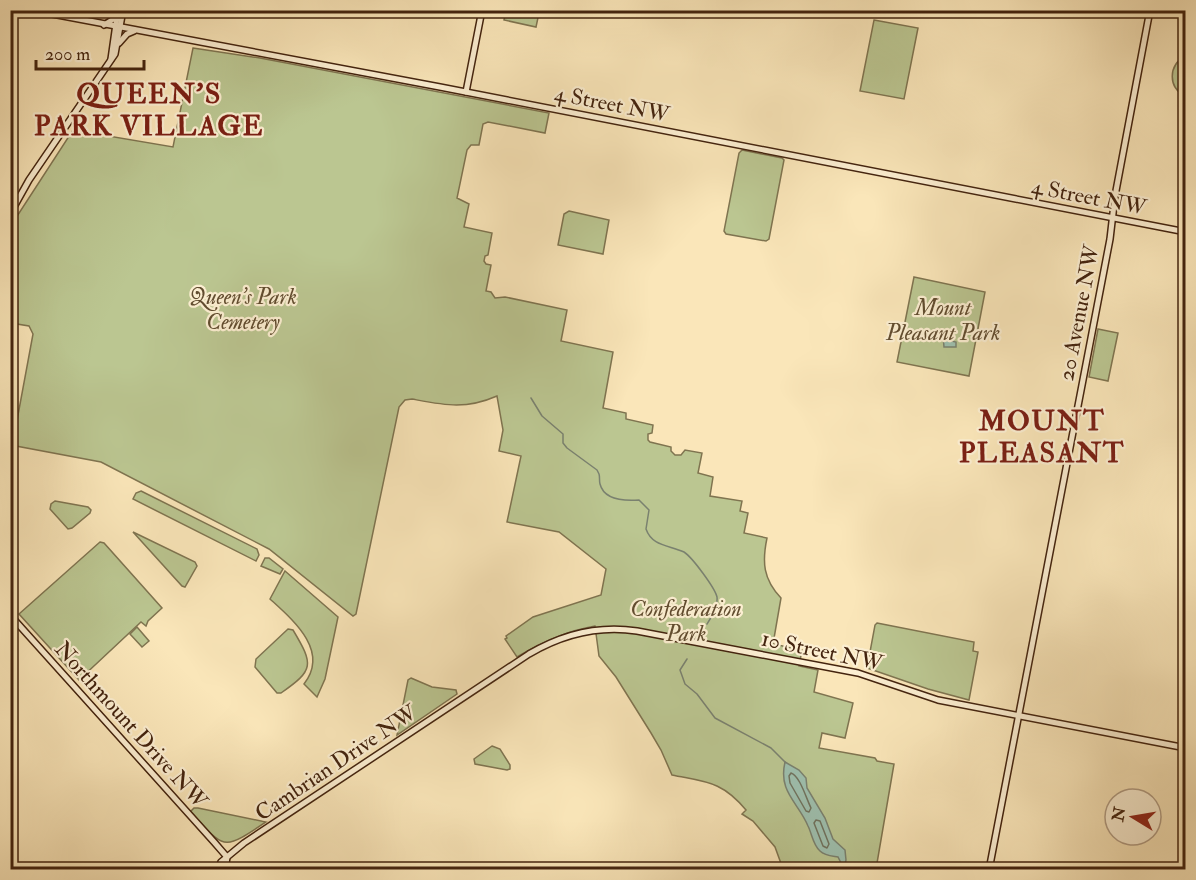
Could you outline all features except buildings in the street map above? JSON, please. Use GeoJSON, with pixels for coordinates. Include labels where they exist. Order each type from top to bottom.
{"type":"FeatureCollection","features":[{"type":"Feature","properties":{"kind":"street","name":"4 Street NW"},"geometry":{"type":"LineString","coordinates":[[31,10],[1185,232]]}},
{"type":"Feature","properties":{"kind":"street"},"geometry":{"type":"LineString","coordinates":[[466,92],[482,10]]}},
{"type":"Feature","properties":{"kind":"street","name":"20 Avenue NW"},"geometry":{"type":"LineString","coordinates":[[988,870],[1106,261],[1119,176],[1150,10]]}},
{"type":"Feature","properties":{"kind":"street"},"geometry":{"type":"LineString","coordinates":[[115,44],[104,25],[121,12]]}},
{"type":"Feature","properties":{"kind":"street"},"geometry":{"type":"LineString","coordinates":[[10,214],[29,180],[111,59],[121,12]]}},
{"type":"Feature","properties":{"kind":"street"},"geometry":{"type":"LineString","coordinates":[[115,44],[134,31],[121,12]]}},
{"type":"Feature","properties":{"kind":"street","name":"Northmount Drive NW"},"geometry":{"type":"LineString","coordinates":[[10,615],[227,857]]}},
{"type":"Feature","properties":{"kind":"street","name":"10 Street NW"},"geometry":{"type":"LineString","coordinates":[[464,697],[529,654],[552,642],[588,630],[618,629],[858,673],[932,698],[1185,748]]}},
{"type":"Feature","properties":{"kind":"street","name":"Cambrian Drive NW"},"geometry":{"type":"LineString","coordinates":[[227,857],[244,843],[464,697]]}},
{"type":"Feature","properties":{"kind":"street"},"geometry":{"type":"LineString","coordinates":[[218,870],[221,862],[227,857]]}},
{"type":"Feature","properties":{"kind":"street"},"geometry":{"type":"LineString","coordinates":[[225,870],[227,857]]}},
{"type":"Feature","properties":{"kind":"green space"},"geometry":{"type":"Polygon","coordinates":[[[506,11],[539,13],[536,27],[504,20],[506,11]]]}},
{"type":"Feature","properties":{"kind":"green space"},"geometry":{"type":"Polygon","coordinates":[[[874,20],[918,28],[904,99],[860,91],[874,20]]]}},
{"type":"Feature","properties":{"kind":"green space"},"geometry":{"type":"Polygon","coordinates":[[[193,48],[260,58],[549,113],[545,133],[488,122],[483,124],[479,145],[471,145],[467,150],[457,198],[469,204],[464,227],[492,233],[488,255],[485,256],[484,261],[491,265],[486,291],[491,292],[495,298],[505,297],[567,310],[561,341],[613,352],[603,408],[626,413],[626,419],[653,425],[652,433],[648,434],[648,440],[671,447],[675,455],[681,455],[685,450],[702,453],[698,473],[713,477],[710,496],[742,501],[740,511],[748,513],[744,533],[767,538],[765,570],[781,598],[773,644],[802,650],[799,666],[818,670],[814,692],[853,703],[845,738],[822,733],[819,748],[875,758],[877,761],[894,764],[876,869],[783,869],[775,847],[753,821],[742,814],[746,810],[729,793],[713,784],[672,775],[651,733],[616,677],[599,656],[595,626],[554,638],[517,657],[505,639],[506,636],[533,617],[601,595],[606,569],[559,532],[507,522],[521,456],[499,451],[503,430],[497,396],[464,405],[412,399],[405,400],[399,407],[356,614],[353,616],[269,549],[101,462],[16,446],[13,442],[33,334],[29,326],[11,323],[10,227],[73,130],[173,147],[193,48]]]}},
{"type":"Feature","properties":{"kind":"green space"},"geometry":{"type":"Polygon","coordinates":[[[1185,56],[1185,96],[1175,87],[1172,76],[1175,65],[1185,56]]]}},
{"type":"Feature","properties":{"kind":"green space"},"geometry":{"type":"Polygon","coordinates":[[[742,150],[784,160],[769,239],[766,241],[726,234],[724,231],[739,153],[742,150]]]}},
{"type":"Feature","properties":{"kind":"green space"},"geometry":{"type":"Polygon","coordinates":[[[569,211],[609,220],[603,254],[558,245],[564,214],[569,211]]]}},
{"type":"Feature","properties":{"kind":"green space","name":"Mount Pleasant Park"},"geometry":{"type":"Polygon","coordinates":[[[914,277],[985,292],[969,376],[897,362],[914,277]]]}},
{"type":"Feature","properties":{"kind":"green space"},"geometry":{"type":"Polygon","coordinates":[[[1098,329],[1118,333],[1108,381],[1089,377],[1098,329]]]}},
{"type":"Feature","properties":{"kind":"green space"},"geometry":{"type":"Polygon","coordinates":[[[141,491],[257,549],[259,555],[256,561],[133,499],[136,493],[141,491]]]}},
{"type":"Feature","properties":{"kind":"green space"},"geometry":{"type":"Polygon","coordinates":[[[55,501],[88,507],[91,510],[68,529],[50,509],[51,504],[55,501]]]}},
{"type":"Feature","properties":{"kind":"green space"},"geometry":{"type":"Polygon","coordinates":[[[133,532],[195,562],[197,566],[185,587],[182,586],[133,532]]]}},
{"type":"Feature","properties":{"kind":"green space"},"geometry":{"type":"Polygon","coordinates":[[[100,542],[104,543],[162,608],[148,621],[146,626],[141,622],[79,680],[19,614],[100,542]]]}},
{"type":"Feature","properties":{"kind":"green space"},"geometry":{"type":"Polygon","coordinates":[[[265,558],[269,558],[283,569],[280,574],[261,566],[265,558]]]}},
{"type":"Feature","properties":{"kind":"green space"},"geometry":{"type":"Polygon","coordinates":[[[285,571],[338,617],[325,679],[317,697],[304,684],[311,672],[313,660],[311,648],[298,626],[270,599],[285,571]]]}},
{"type":"Feature","properties":{"kind":"green space"},"geometry":{"type":"Polygon","coordinates":[[[877,623],[974,642],[973,651],[978,652],[969,700],[867,668],[877,623]]]}},
{"type":"Feature","properties":{"kind":"green space"},"geometry":{"type":"Polygon","coordinates":[[[137,627],[149,641],[142,647],[130,634],[137,627]]]}},
{"type":"Feature","properties":{"kind":"green space"},"geometry":{"type":"Polygon","coordinates":[[[288,629],[293,630],[305,651],[307,666],[300,678],[281,693],[277,693],[255,667],[256,659],[288,629]]]}},
{"type":"Feature","properties":{"kind":"green space"},"geometry":{"type":"Polygon","coordinates":[[[411,678],[432,687],[456,690],[457,694],[397,735],[408,680],[411,678]]]}},
{"type":"Feature","properties":{"kind":"green space"},"geometry":{"type":"Polygon","coordinates":[[[492,746],[500,749],[510,769],[475,764],[474,759],[492,746]]]}},
{"type":"Feature","properties":{"kind":"green space"},"geometry":{"type":"Polygon","coordinates":[[[194,808],[266,822],[232,842],[225,842],[211,833],[190,812],[194,808]]]}},
{"type":"Feature","properties":{"kind":"water"},"geometry":{"type":"Polygon","coordinates":[[[952,334],[951,341],[956,342],[956,347],[944,347],[943,335],[952,334]]]}},
{"type":"Feature","properties":{"kind":"water"},"geometry":{"type":"Polygon","coordinates":[[[785,762],[799,770],[806,778],[807,788],[825,818],[833,839],[845,850],[844,869],[838,857],[824,854],[816,846],[784,781],[785,762]]]}},
{"type":"Feature","properties":{"kind":"waterway"},"geometry":{"type":"LineString","coordinates":[[531,398],[542,416],[563,434],[563,443],[567,448],[597,470],[602,489],[610,496],[622,500],[639,500],[649,510],[646,529],[652,539],[684,552],[697,566],[717,597],[716,608],[707,624]]}},
{"type":"Feature","properties":{"kind":"waterway"},"geometry":{"type":"LineString","coordinates":[[687,659],[680,670],[685,684],[697,694],[715,718],[771,748],[785,762]]}},
{"type":"Feature","properties":{"kind":"district","name":"QUEEN'S PARK VILLAGE"},"geometry":{"type":"Point","coordinates":[149,110]}},
{"type":"Feature","properties":{"kind":"district","name":"MOUNT PLEASANT"},"geometry":{"type":"Point","coordinates":[1042,437]}},
{"type":"Feature","properties":{"kind":"park label","name":"Queen's Park Cemetery"},"geometry":{"type":"Point","coordinates":[243,310]}},
{"type":"Feature","properties":{"kind":"park label","name":"Confederation Park"},"geometry":{"type":"Point","coordinates":[686,622]}}]}
